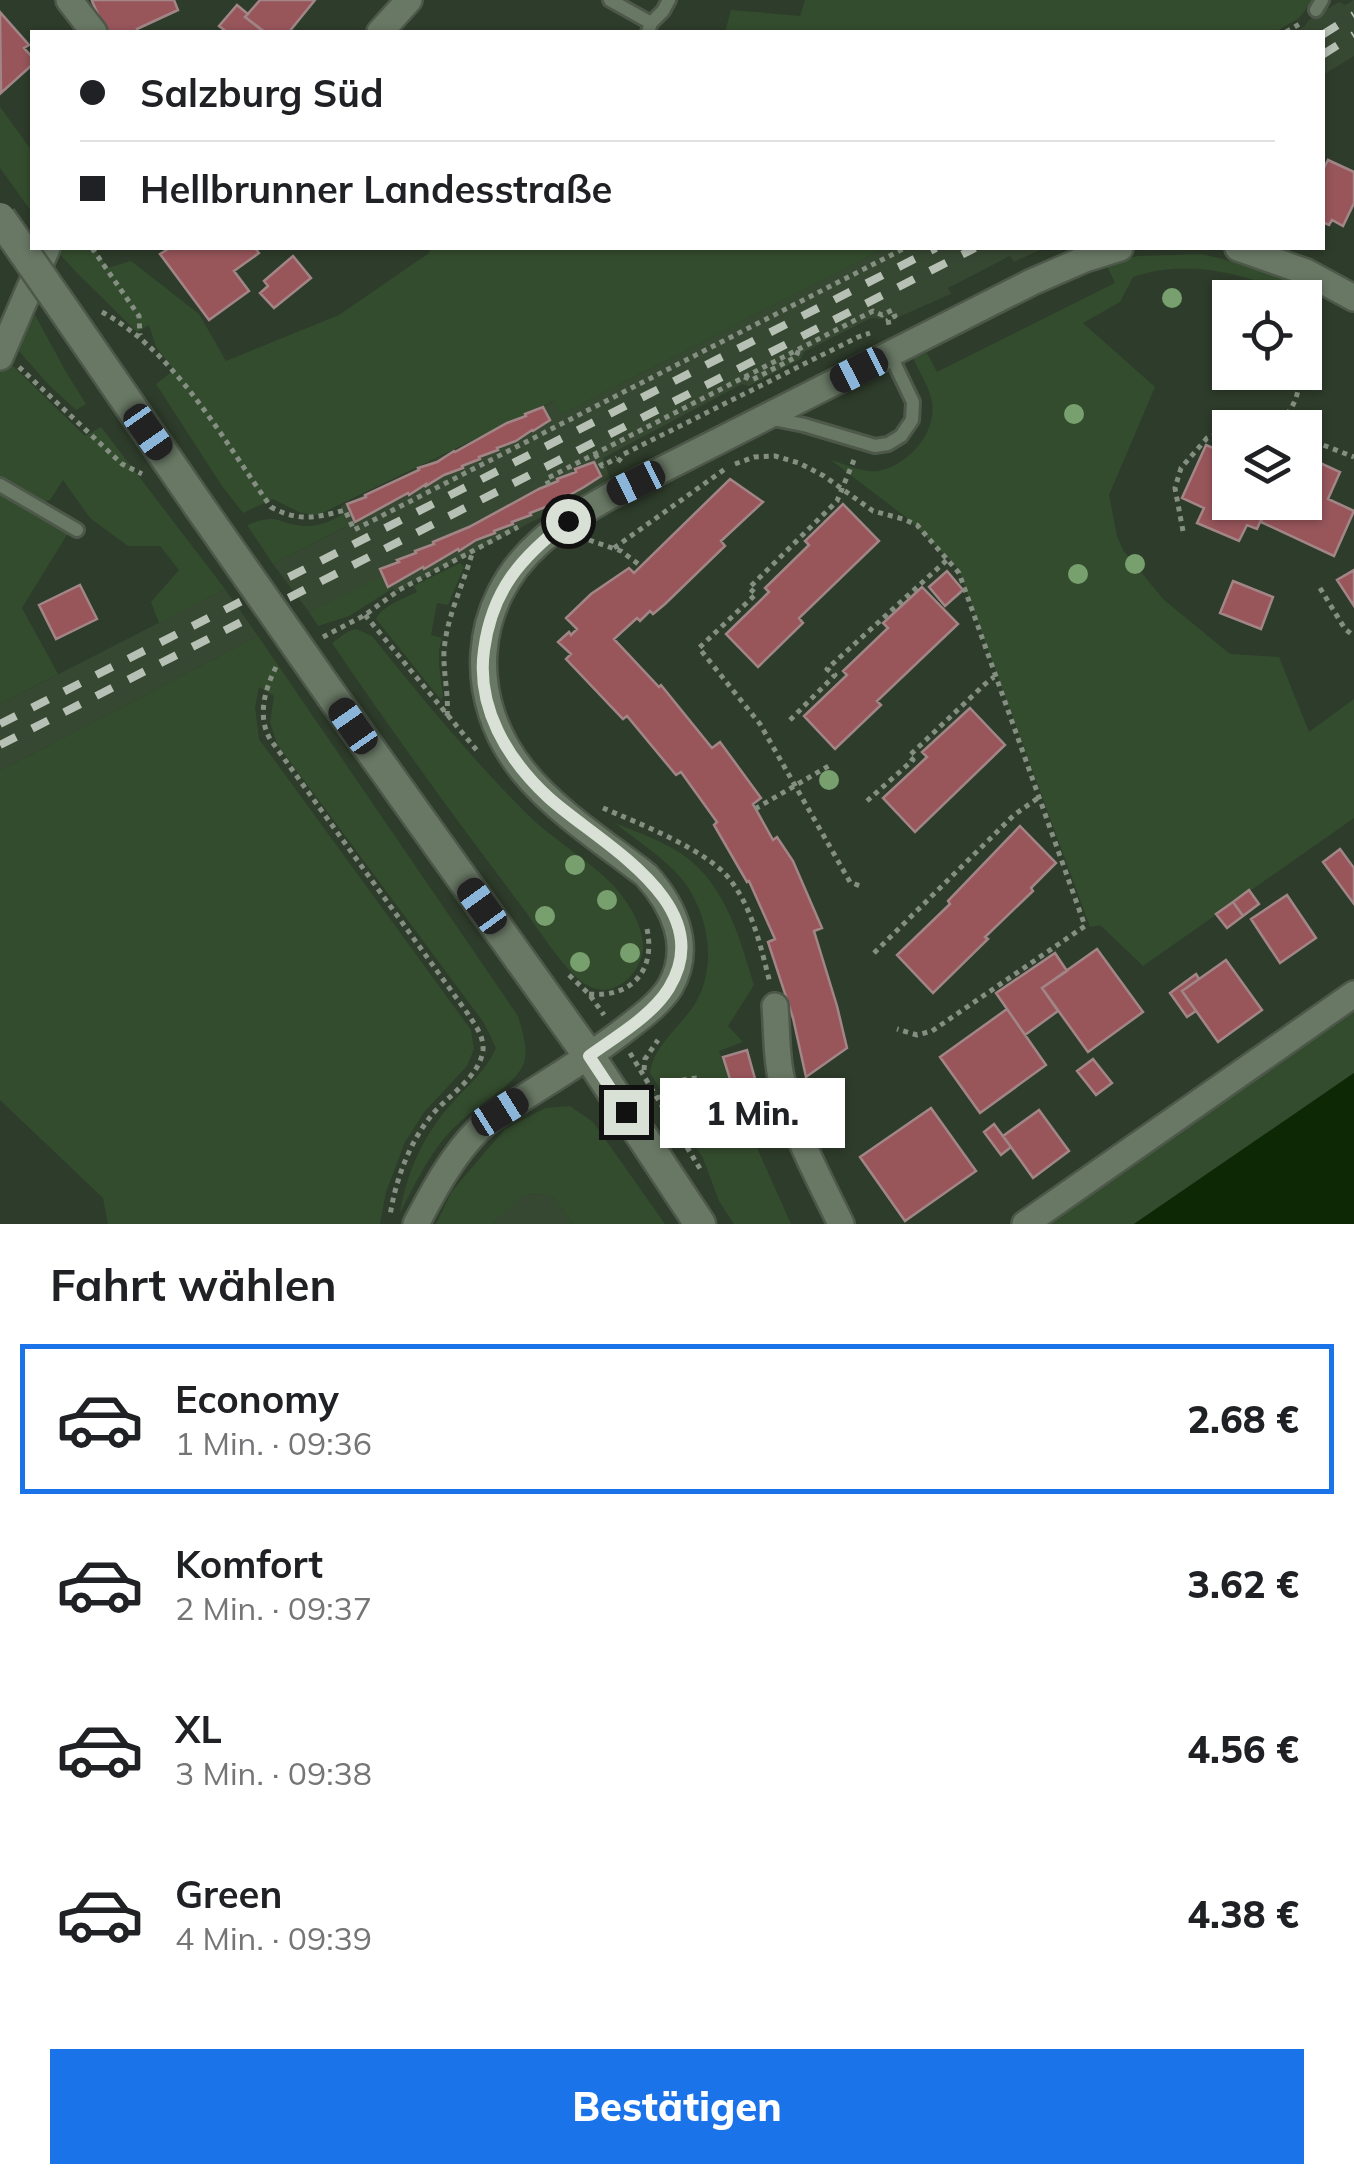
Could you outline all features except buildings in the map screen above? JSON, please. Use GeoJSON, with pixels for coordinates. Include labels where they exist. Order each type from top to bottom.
{"type":"FeatureCollection","features":[{"type":"Feature","properties":{"kind":"main road"},"geometry":{"type":"LineString","coordinates":[[0,218],[332,696],[589,1056],[700,1224]]}},
{"type":"Feature","properties":{"kind":"street"},"geometry":{"type":"LineString","coordinates":[[68,0],[92,30]]}},
{"type":"Feature","properties":{"kind":"street"},"geometry":{"type":"LineString","coordinates":[[382,30],[409,0]]}},
{"type":"Feature","properties":{"kind":"street"},"geometry":{"type":"LineString","coordinates":[[1,354],[46,250]]}},
{"type":"Feature","properties":{"kind":"street"},"geometry":{"type":"LineString","coordinates":[[416,1224],[440,1177],[481,1127],[589,1056],[644,1014],[669,988],[680,954],[678,926],[671,908],[646,876],[546,795],[502,742],[490,715],[482,658],[486,632],[505,583],[538,544],[610,496],[1032,282],[1114,250]]}},
{"type":"Feature","properties":{"kind":"street"},"geometry":{"type":"LineString","coordinates":[[1244,250],[1306,272],[1354,298]]}},
{"type":"Feature","properties":{"kind":"street"},"geometry":{"type":"LineString","coordinates":[[1024,1224],[1354,994]]}},
{"type":"Feature","properties":{"kind":"street"},"geometry":{"type":"LineString","coordinates":[[775,1006],[780,1073],[789,1110],[841,1224]]}},
{"type":"Feature","properties":{"kind":"lane"},"geometry":{"type":"LineString","coordinates":[[610,0],[650,28],[669,0]]}},
{"type":"Feature","properties":{"kind":"lane"},"geometry":{"type":"LineString","coordinates":[[766,418],[804,425],[856,442],[888,444],[901,436],[912,420],[913,402],[890,354]]}},
{"type":"Feature","properties":{"kind":"lane"},"geometry":{"type":"LineString","coordinates":[[0,485],[77,530]]}},
{"type":"Feature","properties":{"kind":"path"},"geometry":{"type":"LineString","coordinates":[[93,250],[139,316],[141,337]]}},
{"type":"Feature","properties":{"kind":"path"},"geometry":{"type":"LineString","coordinates":[[102,312],[141,337],[193,397],[271,507],[290,516],[309,518],[346,510],[354,530],[526,438],[901,250]]}},
{"type":"Feature","properties":{"kind":"path"},"geometry":{"type":"LineString","coordinates":[[549,485],[546,479],[873,311],[882,315],[892,310],[895,316],[888,320],[890,328]]}},
{"type":"Feature","properties":{"kind":"path"},"geometry":{"type":"LineString","coordinates":[[744,377],[752,380],[772,370],[796,357],[799,349]]}},
{"type":"Feature","properties":{"kind":"path"},"geometry":{"type":"LineString","coordinates":[[1,354],[122,464],[148,477]]}},
{"type":"Feature","properties":{"kind":"path"},"geometry":{"type":"LineString","coordinates":[[772,370],[776,378]]}},
{"type":"Feature","properties":{"kind":"path"},"geometry":{"type":"LineString","coordinates":[[1182,532],[1176,488],[1180,468],[1212,436]]}},
{"type":"Feature","properties":{"kind":"path"},"geometry":{"type":"LineString","coordinates":[[856,442],[854,465],[837,501],[749,588],[756,594],[699,648],[760,724],[850,882],[860,886]]}},
{"type":"Feature","properties":{"kind":"path"},"geometry":{"type":"LineString","coordinates":[[1322,445],[1354,456]]}},
{"type":"Feature","properties":{"kind":"path"},"geometry":{"type":"LineString","coordinates":[[595,454],[602,466],[624,454]]}},
{"type":"Feature","properties":{"kind":"path"},"geometry":{"type":"LineString","coordinates":[[614,548],[729,467],[754,457],[775,456],[798,463],[874,511],[917,525],[959,573],[1085,926],[932,1031],[916,1034],[898,1029]]}},
{"type":"Feature","properties":{"kind":"path"},"geometry":{"type":"LineString","coordinates":[[448,716],[446,637],[473,550]]}},
{"type":"Feature","properties":{"kind":"path"},"geometry":{"type":"LineString","coordinates":[[790,720],[835,675],[828,669],[948,559]]}},
{"type":"Feature","properties":{"kind":"path"},"geometry":{"type":"LineString","coordinates":[[1320,588],[1345,629],[1354,636]]}},
{"type":"Feature","properties":{"kind":"path"},"geometry":{"type":"LineString","coordinates":[[867,801],[994,677]]}},
{"type":"Feature","properties":{"kind":"path"},"geometry":{"type":"LineString","coordinates":[[266,697],[263,722],[270,740],[468,1014],[483,1044],[476,1067],[417,1137],[398,1182],[389,1224]]}},
{"type":"Feature","properties":{"kind":"path"},"geometry":{"type":"LineString","coordinates":[[756,809],[832,764]]}},
{"type":"Feature","properties":{"kind":"path"},"geometry":{"type":"LineString","coordinates":[[874,953],[1014,814],[1038,798]]}},
{"type":"Feature","properties":{"kind":"path"},"geometry":{"type":"LineString","coordinates":[[596,805],[700,853],[731,880],[755,929],[775,1006]]}},
{"type":"Feature","properties":{"kind":"path"},"geometry":{"type":"LineString","coordinates":[[659,1099],[673,1082],[682,1078],[698,1078],[731,1099],[784,1092]]}},
{"type":"Feature","properties":{"kind":"shaded area"},"geometry":{"type":"Polygon","coordinates":[[[805,0],[1313,0],[1299,18],[1278,30],[726,30],[731,10],[800,16],[805,0]]]}},
{"type":"Feature","properties":{"kind":"shaded area"},"geometry":{"type":"Polygon","coordinates":[[[1354,0],[1354,56],[1325,74],[1325,30],[1299,30],[1339,2],[1345,5],[1354,0]]]}},
{"type":"Feature","properties":{"kind":"shaded area"},"geometry":{"type":"Polygon","coordinates":[[[0,107],[30,148],[30,210],[0,168],[0,107]]]}},
{"type":"Feature","properties":{"kind":"shaded area"},"geometry":{"type":"Polygon","coordinates":[[[56,250],[95,250],[108,268],[131,261],[199,314],[226,361],[339,315],[430,250],[881,250],[562,414],[554,401],[318,515],[301,513],[273,499],[243,513],[156,384],[174,370],[156,347],[149,325],[137,332],[56,250]]]}},
{"type":"Feature","properties":{"kind":"shaded area"},"geometry":{"type":"Polygon","coordinates":[[[881,250],[1040,250],[1014,262],[1010,256],[948,288],[951,294],[892,320],[890,315],[871,318],[749,386],[742,384],[603,458],[611,481],[396,592],[381,577],[309,612],[273,564],[346,527],[341,506],[555,401],[562,414],[881,250]]]}},
{"type":"Feature","properties":{"kind":"shaded area"},"geometry":{"type":"Polygon","coordinates":[[[1202,254],[1262,269],[1287,280],[1254,280],[1195,269],[1153,271],[1133,277],[1120,302],[1083,323],[1155,387],[1109,495],[1123,550],[1163,599],[1230,654],[1279,657],[1309,732],[1354,699],[1354,818],[1143,966],[1100,925],[1090,927],[958,568],[907,518],[831,460],[872,471],[900,462],[925,436],[932,414],[927,386],[913,358],[927,353],[937,372],[1115,283],[1106,264],[1137,256],[1202,254]]]}},
{"type":"Feature","properties":{"kind":"shaded area"},"geometry":{"type":"Polygon","coordinates":[[[35,315],[86,404],[76,410],[18,350],[35,315]]]}},
{"type":"Feature","properties":{"kind":"shaded area"},"geometry":{"type":"Polygon","coordinates":[[[13,366],[85,436],[101,427],[225,589],[159,623],[151,602],[179,570],[160,546],[128,546],[90,518],[63,480],[50,500],[37,503],[0,481],[0,372],[3,367],[13,366]]]}},
{"type":"Feature","properties":{"kind":"shaded area"},"geometry":{"type":"Polygon","coordinates":[[[0,494],[68,533],[22,608],[58,674],[0,704],[0,494]]]}},
{"type":"Feature","properties":{"kind":"shaded area"},"geometry":{"type":"Polygon","coordinates":[[[343,514],[347,526],[273,564],[247,525],[272,519],[315,526],[343,514]]]}},
{"type":"Feature","properties":{"kind":"shaded area"},"geometry":{"type":"Polygon","coordinates":[[[460,563],[464,567],[448,605],[437,603],[431,635],[442,638],[441,700],[376,619],[388,606],[417,592],[414,586],[460,563]]]}},
{"type":"Feature","properties":{"kind":"shaded area"},"geometry":{"type":"Polygon","coordinates":[[[382,576],[392,589],[349,616],[318,626],[309,612],[382,576]]]}},
{"type":"Feature","properties":{"kind":"shaded area"},"geometry":{"type":"Polygon","coordinates":[[[225,589],[258,636],[0,771],[0,704],[225,589]]]}},
{"type":"Feature","properties":{"kind":"shaded area"},"geometry":{"type":"Polygon","coordinates":[[[356,629],[372,636],[466,749],[527,814],[619,892],[638,922],[643,947],[637,967],[624,982],[605,990],[595,989],[569,970],[552,949],[332,643],[356,629]]]}},
{"type":"Feature","properties":{"kind":"shaded area"},"geometry":{"type":"Polygon","coordinates":[[[258,636],[518,1016],[525,1042],[524,1063],[509,1083],[442,1141],[400,1213],[407,1182],[425,1140],[496,1048],[484,1023],[277,744],[270,722],[274,696],[259,687],[255,707],[259,739],[471,1030],[474,1049],[467,1066],[425,1111],[405,1142],[386,1192],[380,1224],[108,1224],[103,1198],[0,1100],[0,771],[258,636]]]}},
{"type":"Feature","properties":{"kind":"shaded area"},"geometry":{"type":"Polygon","coordinates":[[[615,823],[665,844],[690,860],[717,890],[735,926],[754,985],[728,1026],[743,1042],[719,1051],[734,1096],[791,1224],[734,1224],[719,1201],[703,1158],[650,1073],[657,1053],[690,1011],[703,987],[707,938],[698,906],[681,878],[615,823]]]}},
{"type":"Feature","properties":{"kind":"shaded area"},"geometry":{"type":"Polygon","coordinates":[[[1354,1012],[1354,1073],[1134,1224],[1047,1224],[1354,1012]]]}},
{"type":"Feature","properties":{"kind":"shaded area"},"geometry":{"type":"Polygon","coordinates":[[[1354,1073],[1354,1224],[1134,1224],[1354,1073]]]}},
{"type":"Feature","properties":{"kind":"shaded area"},"geometry":{"type":"Polygon","coordinates":[[[570,1106],[593,1122],[665,1224],[573,1224],[552,1195],[524,1194],[492,1224],[436,1224],[452,1191],[504,1130],[545,1108],[570,1106]]]}},
{"type":"Feature","properties":{"kind":"shaded area"},"geometry":{"type":"Polygon","coordinates":[[[523,1194],[552,1195],[573,1224],[492,1224],[523,1194]]]}},
{"type":"Feature","properties":{"kind":"railway"},"geometry":{"type":"LineString","coordinates":[[1325,33],[1354,15]]}},
{"type":"Feature","properties":{"kind":"railway"},"geometry":{"type":"LineString","coordinates":[[1325,53],[1354,35]]}},
{"type":"Feature","properties":{"kind":"railway"},"geometry":{"type":"LineString","coordinates":[[0,724],[932,250]]}},
{"type":"Feature","properties":{"kind":"railway"},"geometry":{"type":"LineString","coordinates":[[0,745],[971,250]]}},
{"type":"Feature","properties":{"kind":"route"},"geometry":{"type":"LineString","coordinates":[[568,521],[538,544],[505,583],[486,632],[482,658],[484,686],[490,715],[502,742],[524,772],[566,813],[646,876],[660,890],[678,926],[680,954],[669,988],[644,1014],[589,1056],[626,1112]]}}]}
